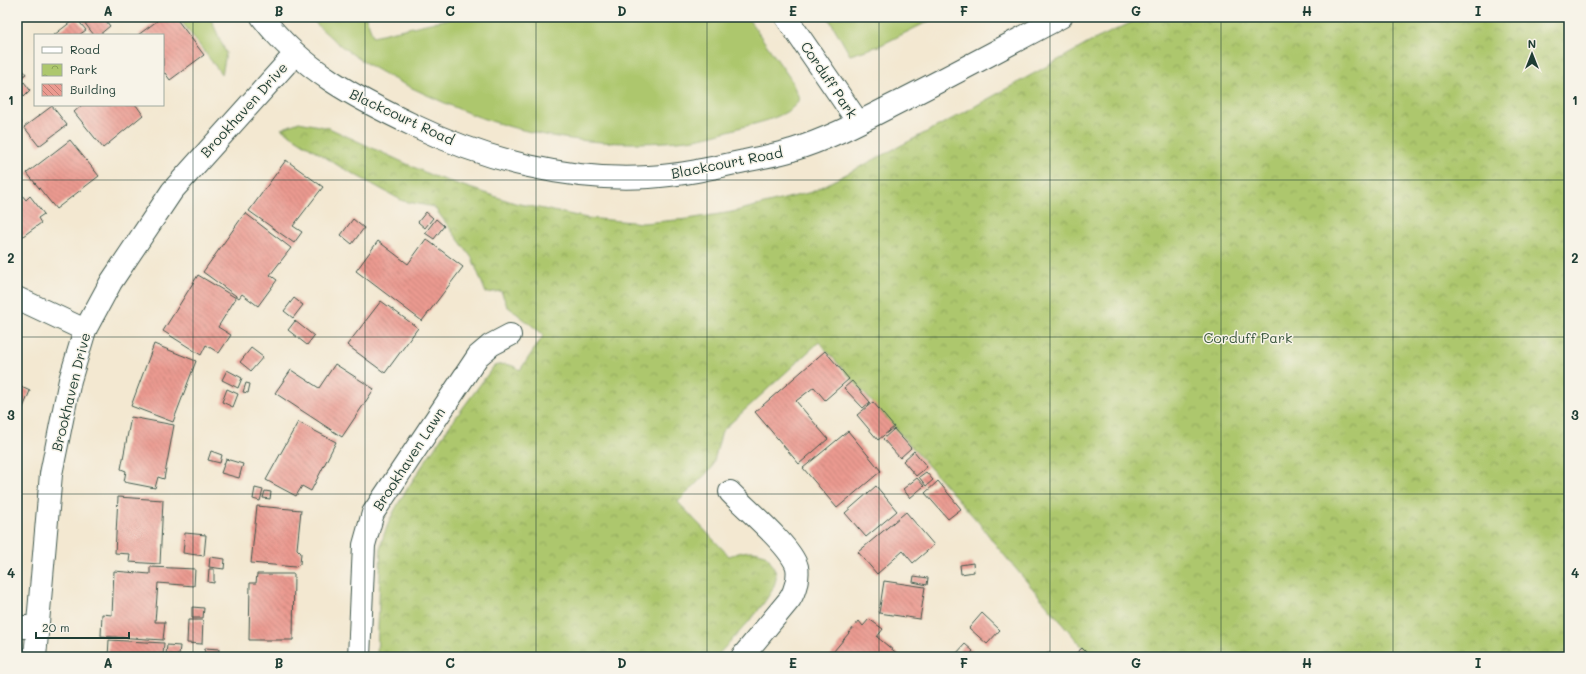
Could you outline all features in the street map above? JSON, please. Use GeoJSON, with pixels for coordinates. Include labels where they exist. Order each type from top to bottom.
{"type":"FeatureCollection","features":[{"type":"Feature","properties":{"kind":"street","name":"Blackcourt Road"},"geometry":{"type":"LineString","coordinates":[[262,17],[295,54],[331,81],[360,99],[442,139],[520,164],[589,176],[648,177],[695,172],[792,150],[858,122],[935,84],[1061,17]]}},
{"type":"Feature","properties":{"kind":"street","name":"Corduff Park"},"geometry":{"type":"LineString","coordinates":[[786,17],[858,122]]}},
{"type":"Feature","properties":{"kind":"street","name":"Brookhaven Drive"},"geometry":{"type":"LineString","coordinates":[[35,657],[27,627],[51,474],[70,380],[85,330],[111,282],[172,191],[295,54]]}},
{"type":"Feature","properties":{"kind":"street"},"geometry":{"type":"LineString","coordinates":[[17,298],[85,330]]}},
{"type":"Feature","properties":{"kind":"street","name":"Brookhaven Lawn"},"geometry":{"type":"LineString","coordinates":[[359,657],[364,545],[373,513],[478,356],[491,345],[510,335]]}},
{"type":"Feature","properties":{"kind":"street"},"geometry":{"type":"LineString","coordinates":[[730,492],[787,550],[797,568],[795,591],[742,657]]}},
{"type":"Feature","properties":{"kind":"green space"},"geometry":{"type":"Polygon","coordinates":[[[178,17],[210,17],[226,53],[222,75],[178,17]]]}},
{"type":"Feature","properties":{"kind":"green space"},"geometry":{"type":"Polygon","coordinates":[[[310,17],[366,17],[373,36],[457,17],[747,17],[790,78],[799,98],[791,109],[783,114],[757,123],[694,139],[664,142],[617,143],[569,139],[523,130],[491,121],[409,87],[363,62],[322,30],[310,17]]]}},
{"type":"Feature","properties":{"kind":"green space"},"geometry":{"type":"Polygon","coordinates":[[[828,17],[937,17],[879,46],[850,55],[828,17]]]}},
{"type":"Feature","properties":{"kind":"green space","name":"Corduff Park"},"geometry":{"type":"Polygon","coordinates":[[[1143,17],[1569,17],[1569,657],[1091,657],[999,549],[979,523],[819,342],[722,431],[712,468],[678,502],[729,556],[750,551],[760,552],[769,559],[776,574],[773,588],[760,608],[716,657],[377,657],[381,545],[397,506],[455,418],[494,366],[508,365],[514,366],[520,370],[544,335],[507,306],[501,291],[486,293],[472,258],[434,207],[403,201],[339,166],[281,129],[299,122],[329,128],[433,176],[515,203],[587,218],[643,223],[688,219],[732,212],[812,192],[961,114],[1096,39],[1143,17]]]}},
{"type":"Feature","properties":{"kind":"building"},"geometry":{"type":"Polygon","coordinates":[[[80,17],[103,17],[110,26],[100,34],[93,34],[80,17]]]}},
{"type":"Feature","properties":{"kind":"building"},"geometry":{"type":"Polygon","coordinates":[[[132,17],[140,17],[135,21],[132,17]]]}},
{"type":"Feature","properties":{"kind":"building"},"geometry":{"type":"Polygon","coordinates":[[[154,17],[175,17],[204,55],[170,80],[164,74],[164,34],[139,34],[157,21],[154,17]]]}},
{"type":"Feature","properties":{"kind":"building"},"geometry":{"type":"Polygon","coordinates":[[[76,18],[86,30],[80,34],[55,34],[76,18]]]}},
{"type":"Feature","properties":{"kind":"building"},"geometry":{"type":"Polygon","coordinates":[[[17,62],[26,74],[17,80],[17,62]]]}},
{"type":"Feature","properties":{"kind":"building"},"geometry":{"type":"Polygon","coordinates":[[[24,82],[30,90],[24,96],[18,87],[24,82]]]}},
{"type":"Feature","properties":{"kind":"building"},"geometry":{"type":"Polygon","coordinates":[[[52,106],[67,125],[39,146],[24,127],[52,106]]]}},
{"type":"Feature","properties":{"kind":"building"},"geometry":{"type":"Polygon","coordinates":[[[81,106],[137,106],[143,115],[103,148],[74,112],[81,106]]]}},
{"type":"Feature","properties":{"kind":"building"},"geometry":{"type":"Polygon","coordinates":[[[17,117],[22,123],[17,127],[17,117]]]}},
{"type":"Feature","properties":{"kind":"building"},"geometry":{"type":"Polygon","coordinates":[[[70,140],[99,176],[56,209],[27,173],[70,140]]]}},
{"type":"Feature","properties":{"kind":"building"},"geometry":{"type":"Polygon","coordinates":[[[286,160],[323,187],[293,226],[302,232],[294,243],[249,211],[286,160]]]}},
{"type":"Feature","properties":{"kind":"building"},"geometry":{"type":"Polygon","coordinates":[[[17,189],[26,200],[30,196],[44,214],[38,218],[41,223],[19,239],[17,236],[17,189]]]}},
{"type":"Feature","properties":{"kind":"building"},"geometry":{"type":"Polygon","coordinates":[[[426,212],[433,218],[425,228],[418,222],[426,212]]]}},
{"type":"Feature","properties":{"kind":"building"},"geometry":{"type":"Polygon","coordinates":[[[245,213],[291,248],[270,275],[277,280],[258,306],[242,294],[239,298],[203,272],[245,213]]]}},
{"type":"Feature","properties":{"kind":"building"},"geometry":{"type":"Polygon","coordinates":[[[353,219],[364,228],[352,244],[341,235],[353,219]]]}},
{"type":"Feature","properties":{"kind":"building"},"geometry":{"type":"Polygon","coordinates":[[[436,219],[444,226],[434,239],[425,233],[436,219]]]}},
{"type":"Feature","properties":{"kind":"building"},"geometry":{"type":"Polygon","coordinates":[[[426,239],[463,267],[422,321],[356,271],[378,241],[408,264],[426,239]]]}},
{"type":"Feature","properties":{"kind":"building"},"geometry":{"type":"Polygon","coordinates":[[[198,275],[236,298],[218,327],[231,335],[219,353],[206,345],[201,355],[163,331],[198,275]]]}},
{"type":"Feature","properties":{"kind":"building"},"geometry":{"type":"Polygon","coordinates":[[[294,298],[303,305],[293,318],[284,311],[294,298]]]}},
{"type":"Feature","properties":{"kind":"building"},"geometry":{"type":"Polygon","coordinates":[[[381,301],[418,328],[385,373],[347,345],[381,301]]]}},
{"type":"Feature","properties":{"kind":"building"},"geometry":{"type":"Polygon","coordinates":[[[295,321],[314,336],[307,345],[288,330],[295,321]]]}},
{"type":"Feature","properties":{"kind":"building"},"geometry":{"type":"Polygon","coordinates":[[[154,344],[196,361],[173,422],[131,406],[154,344]]]}},
{"type":"Feature","properties":{"kind":"building"},"geometry":{"type":"Polygon","coordinates":[[[251,348],[263,357],[251,371],[240,362],[251,348]]]}},
{"type":"Feature","properties":{"kind":"building"},"geometry":{"type":"Polygon","coordinates":[[[825,351],[849,379],[825,400],[814,387],[796,401],[828,439],[799,464],[755,412],[825,351]]]}},
{"type":"Feature","properties":{"kind":"building"},"geometry":{"type":"Polygon","coordinates":[[[335,364],[374,389],[342,437],[275,393],[291,370],[319,388],[335,364]]]}},
{"type":"Feature","properties":{"kind":"building"},"geometry":{"type":"Polygon","coordinates":[[[227,370],[242,378],[238,388],[222,380],[227,370]]]}},
{"type":"Feature","properties":{"kind":"building"},"geometry":{"type":"Polygon","coordinates":[[[852,381],[870,402],[863,408],[844,388],[852,381]]]}},
{"type":"Feature","properties":{"kind":"building"},"geometry":{"type":"Polygon","coordinates":[[[246,383],[250,384],[248,393],[243,392],[246,383]]]}},
{"type":"Feature","properties":{"kind":"building"},"geometry":{"type":"Polygon","coordinates":[[[17,385],[30,391],[17,422],[17,385]]]}},
{"type":"Feature","properties":{"kind":"building"},"geometry":{"type":"Polygon","coordinates":[[[227,389],[238,394],[233,407],[222,402],[227,389]]]}},
{"type":"Feature","properties":{"kind":"building"},"geometry":{"type":"Polygon","coordinates":[[[873,402],[894,427],[878,440],[857,415],[873,402]]]}},
{"type":"Feature","properties":{"kind":"building"},"geometry":{"type":"Polygon","coordinates":[[[131,417],[174,425],[164,479],[158,477],[155,488],[124,482],[126,471],[121,469],[131,417]]]}},
{"type":"Feature","properties":{"kind":"building"},"geometry":{"type":"Polygon","coordinates":[[[298,422],[336,442],[311,491],[302,486],[296,496],[266,480],[298,422]]]}},
{"type":"Feature","properties":{"kind":"building"},"geometry":{"type":"Polygon","coordinates":[[[894,429],[911,448],[900,458],[883,439],[894,429]]]}},
{"type":"Feature","properties":{"kind":"building"},"geometry":{"type":"Polygon","coordinates":[[[848,431],[881,471],[837,508],[803,468],[848,431]]]}},
{"type":"Feature","properties":{"kind":"building"},"geometry":{"type":"Polygon","coordinates":[[[211,451],[222,455],[220,463],[208,460],[211,451]]]}},
{"type":"Feature","properties":{"kind":"building"},"geometry":{"type":"Polygon","coordinates":[[[914,451],[927,467],[916,476],[903,461],[914,451]]]}},
{"type":"Feature","properties":{"kind":"building"},"geometry":{"type":"Polygon","coordinates":[[[226,459],[243,464],[239,478],[221,473],[226,459]]]}},
{"type":"Feature","properties":{"kind":"building"},"geometry":{"type":"Polygon","coordinates":[[[926,472],[933,480],[926,486],[919,477],[926,472]]]}},
{"type":"Feature","properties":{"kind":"building"},"geometry":{"type":"Polygon","coordinates":[[[917,478],[924,486],[910,498],[903,489],[917,478]]]}},
{"type":"Feature","properties":{"kind":"building"},"geometry":{"type":"Polygon","coordinates":[[[938,481],[961,509],[948,519],[925,493],[938,481]]]}},
{"type":"Feature","properties":{"kind":"building"},"geometry":{"type":"Polygon","coordinates":[[[876,486],[897,511],[866,537],[845,513],[876,486]]]}},
{"type":"Feature","properties":{"kind":"building"},"geometry":{"type":"Polygon","coordinates":[[[255,488],[263,490],[260,501],[253,499],[255,488]]]}},
{"type":"Feature","properties":{"kind":"building"},"geometry":{"type":"Polygon","coordinates":[[[265,491],[271,492],[270,499],[263,498],[265,491]]]}},
{"type":"Feature","properties":{"kind":"building"},"geometry":{"type":"Polygon","coordinates":[[[118,497],[163,500],[160,564],[129,562],[130,554],[115,553],[118,497]]]}},
{"type":"Feature","properties":{"kind":"building"},"geometry":{"type":"Polygon","coordinates":[[[257,506],[301,510],[297,549],[301,553],[300,564],[295,567],[251,563],[257,506]]]}},
{"type":"Feature","properties":{"kind":"building"},"geometry":{"type":"Polygon","coordinates":[[[906,512],[934,545],[913,563],[903,551],[877,574],[858,552],[906,512]]]}},
{"type":"Feature","properties":{"kind":"building"},"geometry":{"type":"Polygon","coordinates":[[[185,533],[206,535],[204,556],[183,553],[185,533]]]}},
{"type":"Feature","properties":{"kind":"building"},"geometry":{"type":"Polygon","coordinates":[[[210,557],[225,559],[224,569],[209,567],[210,557]]]}},
{"type":"Feature","properties":{"kind":"building"},"geometry":{"type":"Polygon","coordinates":[[[973,563],[974,572],[961,574],[960,565],[973,563]]]}},
{"type":"Feature","properties":{"kind":"building"},"geometry":{"type":"Polygon","coordinates":[[[150,567],[195,569],[194,586],[158,583],[155,622],[165,622],[163,640],[101,636],[102,614],[112,615],[114,571],[150,574],[150,567]]]}},
{"type":"Feature","properties":{"kind":"building"},"geometry":{"type":"Polygon","coordinates":[[[209,569],[214,569],[214,583],[208,582],[209,569]]]}},
{"type":"Feature","properties":{"kind":"building"},"geometry":{"type":"Polygon","coordinates":[[[257,574],[294,574],[293,640],[249,640],[250,583],[256,583],[257,574]]]}},
{"type":"Feature","properties":{"kind":"building"},"geometry":{"type":"Polygon","coordinates":[[[914,576],[928,578],[927,585],[913,582],[914,576]]]}},
{"type":"Feature","properties":{"kind":"building"},"geometry":{"type":"Polygon","coordinates":[[[884,581],[925,587],[920,619],[879,613],[884,581]]]}},
{"type":"Feature","properties":{"kind":"building"},"geometry":{"type":"Polygon","coordinates":[[[192,607],[204,608],[203,618],[192,618],[192,607]]]}},
{"type":"Feature","properties":{"kind":"building"},"geometry":{"type":"Polygon","coordinates":[[[982,613],[1000,630],[987,644],[969,628],[982,613]]]}},
{"type":"Feature","properties":{"kind":"building"},"geometry":{"type":"Polygon","coordinates":[[[869,619],[883,629],[877,637],[899,655],[898,657],[829,657],[859,621],[863,626],[869,619]]]}},
{"type":"Feature","properties":{"kind":"building"},"geometry":{"type":"Polygon","coordinates":[[[188,620],[203,620],[202,644],[187,643],[188,620]]]}},
{"type":"Feature","properties":{"kind":"building"},"geometry":{"type":"Polygon","coordinates":[[[109,640],[164,643],[163,655],[151,654],[151,657],[108,657],[109,640]]]}},
{"type":"Feature","properties":{"kind":"building"},"geometry":{"type":"Polygon","coordinates":[[[965,644],[973,651],[968,657],[959,657],[956,654],[965,644]]]}},
{"type":"Feature","properties":{"kind":"building"},"geometry":{"type":"Polygon","coordinates":[[[167,645],[180,646],[179,655],[166,654],[167,645]]]}},
{"type":"Feature","properties":{"kind":"building"},"geometry":{"type":"Polygon","coordinates":[[[205,648],[219,649],[218,657],[204,657],[205,648]]]}},
{"type":"Feature","properties":{"kind":"building"},"geometry":{"type":"Polygon","coordinates":[[[1082,648],[1091,657],[1072,657],[1082,648]]]}},
{"type":"Feature","properties":{"kind":"building"},"geometry":{"type":"Polygon","coordinates":[[[1049,652],[1053,657],[1043,657],[1049,652]]]}},
{"type":"Feature","properties":{"kind":"building"},"geometry":{"type":"Polygon","coordinates":[[[250,654],[289,656],[289,657],[250,657],[250,654]]]}}]}
